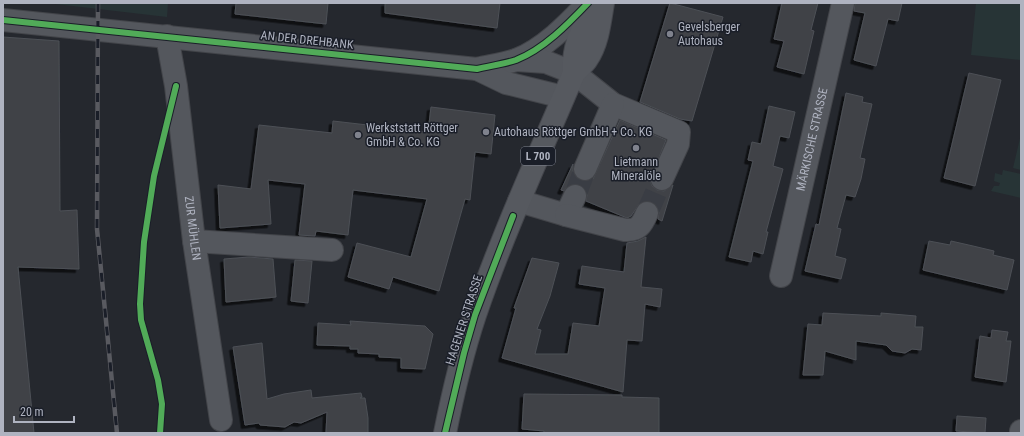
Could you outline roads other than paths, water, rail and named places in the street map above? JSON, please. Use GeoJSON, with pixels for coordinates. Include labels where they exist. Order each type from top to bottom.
{"type":"FeatureCollection","features":[{"type":"Feature","properties":{"kind":"main road","name":"HAGENER STRASSE"},"geometry":{"type":"LineString","coordinates":[[574,73],[573,58],[577,40],[596,3]]}},
{"type":"Feature","properties":{"kind":"main road","name":"HAGENER STRASSE"},"geometry":{"type":"LineString","coordinates":[[445,433],[458,376],[475,315],[519,201],[563,97],[574,73],[587,59],[593,46],[600,27],[603,3]]}},
{"type":"Feature","properties":{"kind":"street","name":"AN DER DREHBANK"},"geometry":{"type":"LineString","coordinates":[[3,20],[477,69],[516,60],[533,51],[557,32],[588,3]]}},
{"type":"Feature","properties":{"kind":"street","name":"MÄRKISCHE STRASSE"},"geometry":{"type":"LineString","coordinates":[[780,276],[843,3]]}},
{"type":"Feature","properties":{"kind":"street","name":"ZUR MÜHLEN"},"geometry":{"type":"LineString","coordinates":[[168,36],[176,86],[194,241],[221,420]]}},
{"type":"Feature","properties":{"kind":"street","name":"AN DER DREHBANK"},"geometry":{"type":"LineString","coordinates":[[516,60],[546,62],[574,73],[613,104],[679,132],[678,144],[662,179]]}},
{"type":"Feature","properties":{"kind":"street","name":"AN DER DREHBANK"},"geometry":{"type":"LineString","coordinates":[[477,69],[506,83],[563,97]]}},
{"type":"Feature","properties":{"kind":"street"},"geometry":{"type":"LineString","coordinates":[[585,169],[613,104]]}},
{"type":"Feature","properties":{"kind":"street"},"geometry":{"type":"LineString","coordinates":[[519,201],[571,205],[625,230],[634,231],[642,225],[647,213]]}},
{"type":"Feature","properties":{"kind":"street"},"geometry":{"type":"LineString","coordinates":[[194,241],[332,250]]}},
{"type":"Feature","properties":{"kind":"tunnel"},"geometry":{"type":"LineString","coordinates":[[575,196],[585,169]]}},
{"type":"Feature","properties":{"kind":"tunnel"},"geometry":{"type":"LineString","coordinates":[[647,213],[662,179]]}},
{"type":"Feature","properties":{"kind":"railway"},"geometry":{"type":"LineString","coordinates":[[98,3],[97,229],[117,433]]}},
{"type":"Feature","properties":{"kind":"place","name":"Gevelsberger Autohaus"},"geometry":{"type":"Point","coordinates":[670,34]}},
{"type":"Feature","properties":{"kind":"place","name":"Autohaus Röttger GmbH + Co. KG"},"geometry":{"type":"Point","coordinates":[486,132]}},
{"type":"Feature","properties":{"kind":"place","name":"Werkststatt Röttger GmbH & Co. KG"},"geometry":{"type":"Point","coordinates":[358,135]}},
{"type":"Feature","properties":{"kind":"place","name":"Lietmann Mineralöle"},"geometry":{"type":"Point","coordinates":[636,148]}}]}
